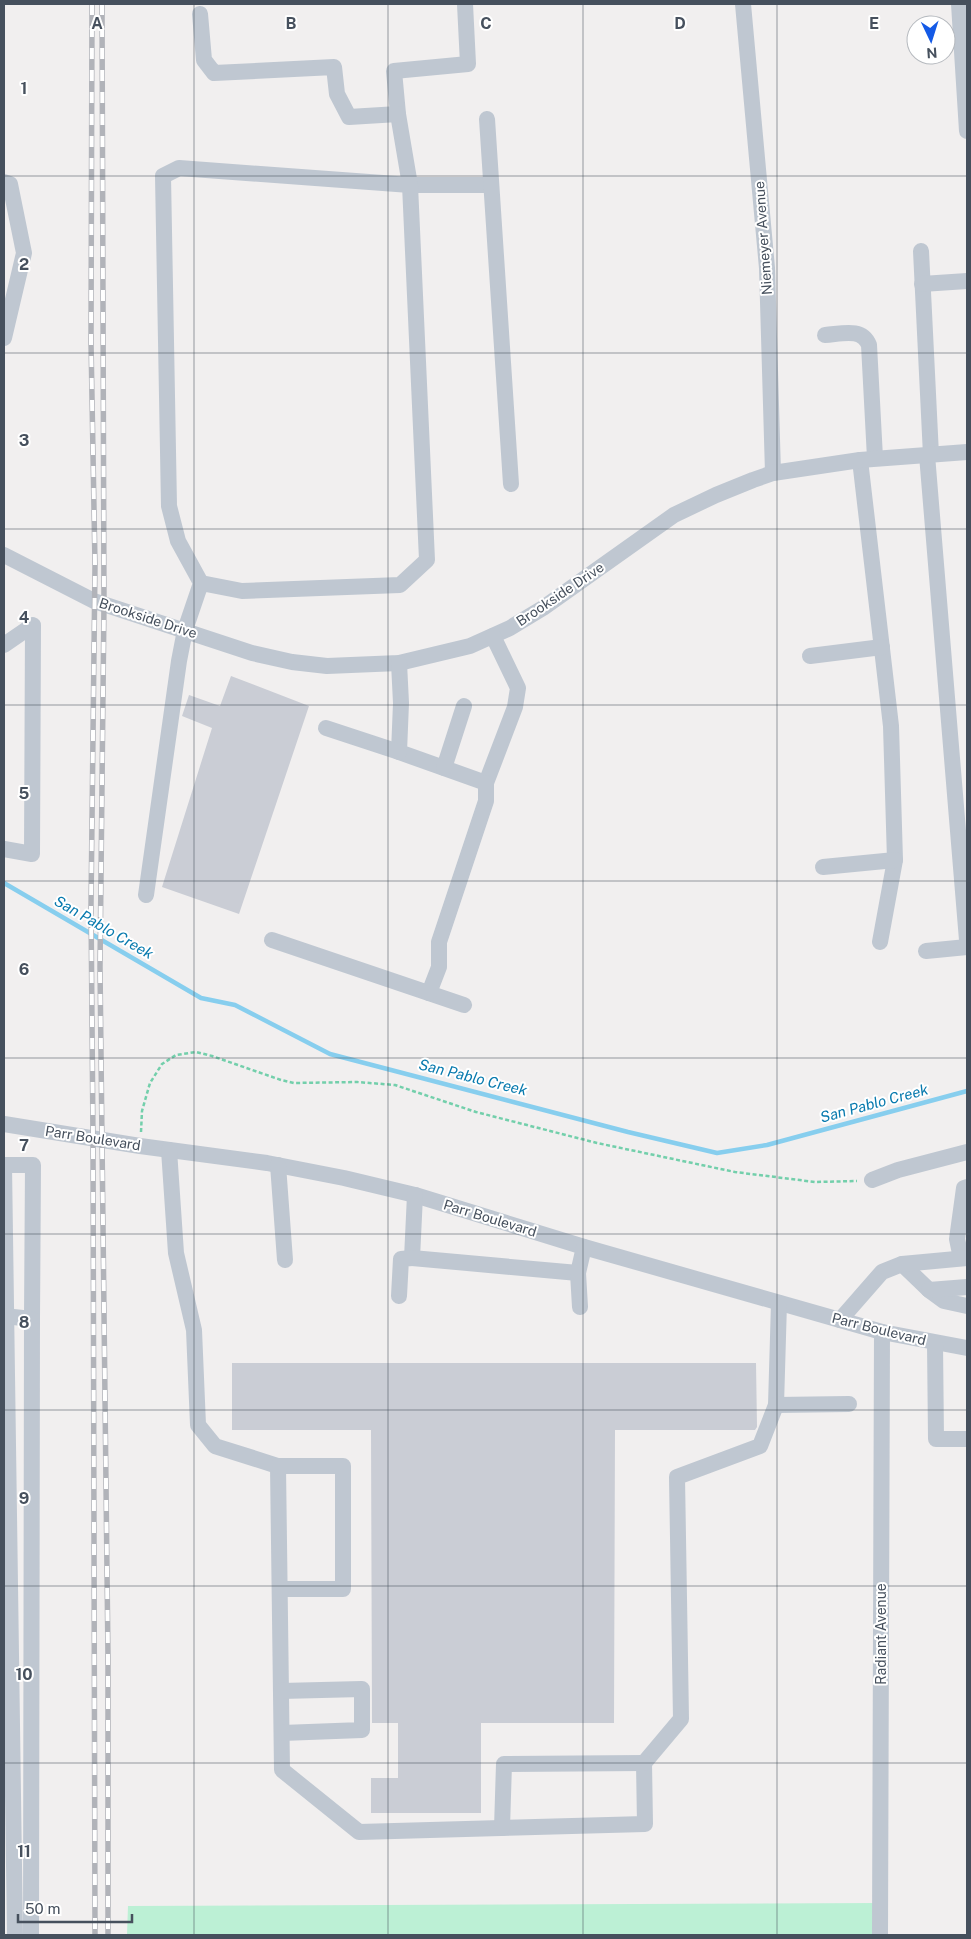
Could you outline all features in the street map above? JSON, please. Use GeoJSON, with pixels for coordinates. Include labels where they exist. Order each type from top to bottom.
{"type":"FeatureCollection","features":[{"type":"Feature","properties":{"kind":"street"},"geometry":{"type":"LineString","coordinates":[[201,583],[242,591],[400,585],[427,560],[410,185],[398,114],[394,71],[468,64],[465,4]]}},
{"type":"Feature","properties":{"kind":"street","name":"Niemeyer Avenue"},"geometry":{"type":"LineString","coordinates":[[743,4],[767,268],[773,473]]}},
{"type":"Feature","properties":{"kind":"street"},"geometry":{"type":"LineString","coordinates":[[959,4],[967,131]]}},
{"type":"Feature","properties":{"kind":"street"},"geometry":{"type":"LineString","coordinates":[[200,14],[204,60],[214,73],[334,67],[337,94],[349,117],[398,114]]}},
{"type":"Feature","properties":{"kind":"street"},"geometry":{"type":"LineString","coordinates":[[487,119],[510,484]]}},
{"type":"Feature","properties":{"kind":"street"},"geometry":{"type":"LineString","coordinates":[[146,895],[179,661],[185,630],[201,583],[178,541],[169,506],[163,176],[179,168],[410,185],[491,185]]}},
{"type":"Feature","properties":{"kind":"street"},"geometry":{"type":"LineString","coordinates":[[4,338],[8,304],[24,253],[6,179]]}},
{"type":"Feature","properties":{"kind":"street"},"geometry":{"type":"LineString","coordinates":[[921,251],[929,455],[962,824],[967,940]]}},
{"type":"Feature","properties":{"kind":"street"},"geometry":{"type":"LineString","coordinates":[[922,284],[967,281]]}},
{"type":"Feature","properties":{"kind":"street"},"geometry":{"type":"LineString","coordinates":[[825,335],[855,332],[867,339],[871,362],[867,459],[882,648],[891,726],[895,860],[880,942]]}},
{"type":"Feature","properties":{"kind":"street","name":"Brookside Drive"},"geometry":{"type":"LineString","coordinates":[[4,555],[94,601],[252,652],[292,662],[327,666],[399,663],[470,646],[493,636],[543,608],[674,515],[716,495],[773,473],[867,459],[967,452]]}},
{"type":"Feature","properties":{"kind":"street"},"geometry":{"type":"LineString","coordinates":[[4,645],[34,625],[32,854],[4,850]]}},
{"type":"Feature","properties":{"kind":"street"},"geometry":{"type":"LineString","coordinates":[[429,993],[439,967],[439,942],[486,801],[486,783],[515,707],[518,688],[493,636]]}},
{"type":"Feature","properties":{"kind":"street"},"geometry":{"type":"LineString","coordinates":[[810,656],[882,648]]}},
{"type":"Feature","properties":{"kind":"street"},"geometry":{"type":"LineString","coordinates":[[399,663],[401,703],[399,752]]}},
{"type":"Feature","properties":{"kind":"street"},"geometry":{"type":"LineString","coordinates":[[444,768],[464,706]]}},
{"type":"Feature","properties":{"kind":"street"},"geometry":{"type":"LineString","coordinates":[[326,728],[486,783]]}},
{"type":"Feature","properties":{"kind":"street"},"geometry":{"type":"LineString","coordinates":[[822,867],[895,860]]}},
{"type":"Feature","properties":{"kind":"street"},"geometry":{"type":"LineString","coordinates":[[272,940],[464,1005]]}},
{"type":"Feature","properties":{"kind":"street"},"geometry":{"type":"LineString","coordinates":[[926,951],[967,948]]}},
{"type":"Feature","properties":{"kind":"street","name":"Parr Boulevard"},"geometry":{"type":"LineString","coordinates":[[4,1124],[140,1146],[278,1165],[344,1178],[415,1195],[584,1247],[882,1332],[967,1348]]}},
{"type":"Feature","properties":{"kind":"street"},"geometry":{"type":"LineString","coordinates":[[169,1150],[176,1254],[194,1330],[198,1425],[215,1446],[278,1466],[343,1466],[343,1589],[280,1589]]}},
{"type":"Feature","properties":{"kind":"street"},"geometry":{"type":"LineString","coordinates":[[872,1180],[898,1170],[967,1152]]}},
{"type":"Feature","properties":{"kind":"street"},"geometry":{"type":"LineString","coordinates":[[15,1935],[8,1689],[4,1165],[33,1165],[31,1935]]}},
{"type":"Feature","properties":{"kind":"street"},"geometry":{"type":"LineString","coordinates":[[278,1165],[284,1260]]}},
{"type":"Feature","properties":{"kind":"street"},"geometry":{"type":"LineString","coordinates":[[840,1320],[882,1272],[902,1264],[964,1258],[962,1238],[964,1188],[967,1187]]}},
{"type":"Feature","properties":{"kind":"street"},"geometry":{"type":"LineString","coordinates":[[399,1296],[415,1195]]}},
{"type":"Feature","properties":{"kind":"street"},"geometry":{"type":"LineString","coordinates":[[580,1307],[578,1273],[584,1247]]}},
{"type":"Feature","properties":{"kind":"street"},"geometry":{"type":"LineString","coordinates":[[406,1258],[578,1273]]}},
{"type":"Feature","properties":{"kind":"street"},"geometry":{"type":"LineString","coordinates":[[902,1264],[929,1290],[944,1301],[967,1306]]}},
{"type":"Feature","properties":{"kind":"street"},"geometry":{"type":"LineString","coordinates":[[929,1290],[967,1287]]}},
{"type":"Feature","properties":{"kind":"street"},"geometry":{"type":"LineString","coordinates":[[278,1466],[282,1770],[359,1832],[645,1824],[644,1763],[681,1719],[677,1477],[760,1446],[776,1405],[779,1303]]}},
{"type":"Feature","properties":{"kind":"street"},"geometry":{"type":"LineString","coordinates":[[5,1316],[32,1319]]}},
{"type":"Feature","properties":{"kind":"street","name":"Radiant Avenue"},"geometry":{"type":"LineString","coordinates":[[880,1935],[882,1332]]}},
{"type":"Feature","properties":{"kind":"street"},"geometry":{"type":"LineString","coordinates":[[935,1343],[936,1439],[967,1438]]}},
{"type":"Feature","properties":{"kind":"street"},"geometry":{"type":"LineString","coordinates":[[776,1405],[849,1404]]}},
{"type":"Feature","properties":{"kind":"street"},"geometry":{"type":"LineString","coordinates":[[8,1689],[31,1688]]}},
{"type":"Feature","properties":{"kind":"street"},"geometry":{"type":"LineString","coordinates":[[281,1691],[362,1689],[362,1730],[282,1733]]}},
{"type":"Feature","properties":{"kind":"street"},"geometry":{"type":"LineString","coordinates":[[502,1828],[504,1764],[644,1763]]}},
{"type":"Feature","properties":{"kind":"path"},"geometry":{"type":"LineString","coordinates":[[140,1146],[142,1111],[150,1083],[162,1064],[176,1055],[196,1052],[294,1083],[364,1082],[395,1085],[476,1112],[597,1143],[735,1172],[815,1182],[872,1180]]}},
{"type":"Feature","properties":{"kind":"green space"},"geometry":{"type":"Polygon","coordinates":[[[880,1903],[880,1935],[127,1935],[128,1906],[880,1903]]]}},
{"type":"Feature","properties":{"kind":"building"},"geometry":{"type":"Polygon","coordinates":[[[231,676],[309,706],[239,914],[162,887],[212,728],[182,716],[189,695],[220,706],[231,676]]]}},
{"type":"Feature","properties":{"kind":"building"},"geometry":{"type":"Polygon","coordinates":[[[232,1363],[756,1363],[757,1427],[755,1430],[615,1430],[614,1723],[481,1723],[481,1813],[371,1813],[371,1778],[398,1778],[398,1723],[372,1723],[371,1430],[232,1430],[232,1363]]]}},
{"type":"Feature","properties":{"kind":"waterway","name":"San Pablo Creek"},"geometry":{"type":"LineString","coordinates":[[4,883],[201,998],[235,1005],[330,1054],[628,1132],[717,1153],[767,1145],[967,1091]]}},
{"type":"Feature","properties":{"kind":"railway"},"geometry":{"type":"LineString","coordinates":[[92,4],[91,342],[95,565],[91,906],[95,1935]]}},
{"type":"Feature","properties":{"kind":"railway"},"geometry":{"type":"LineString","coordinates":[[102,4],[104,604],[100,967],[108,1657],[108,1935]]}}]}
